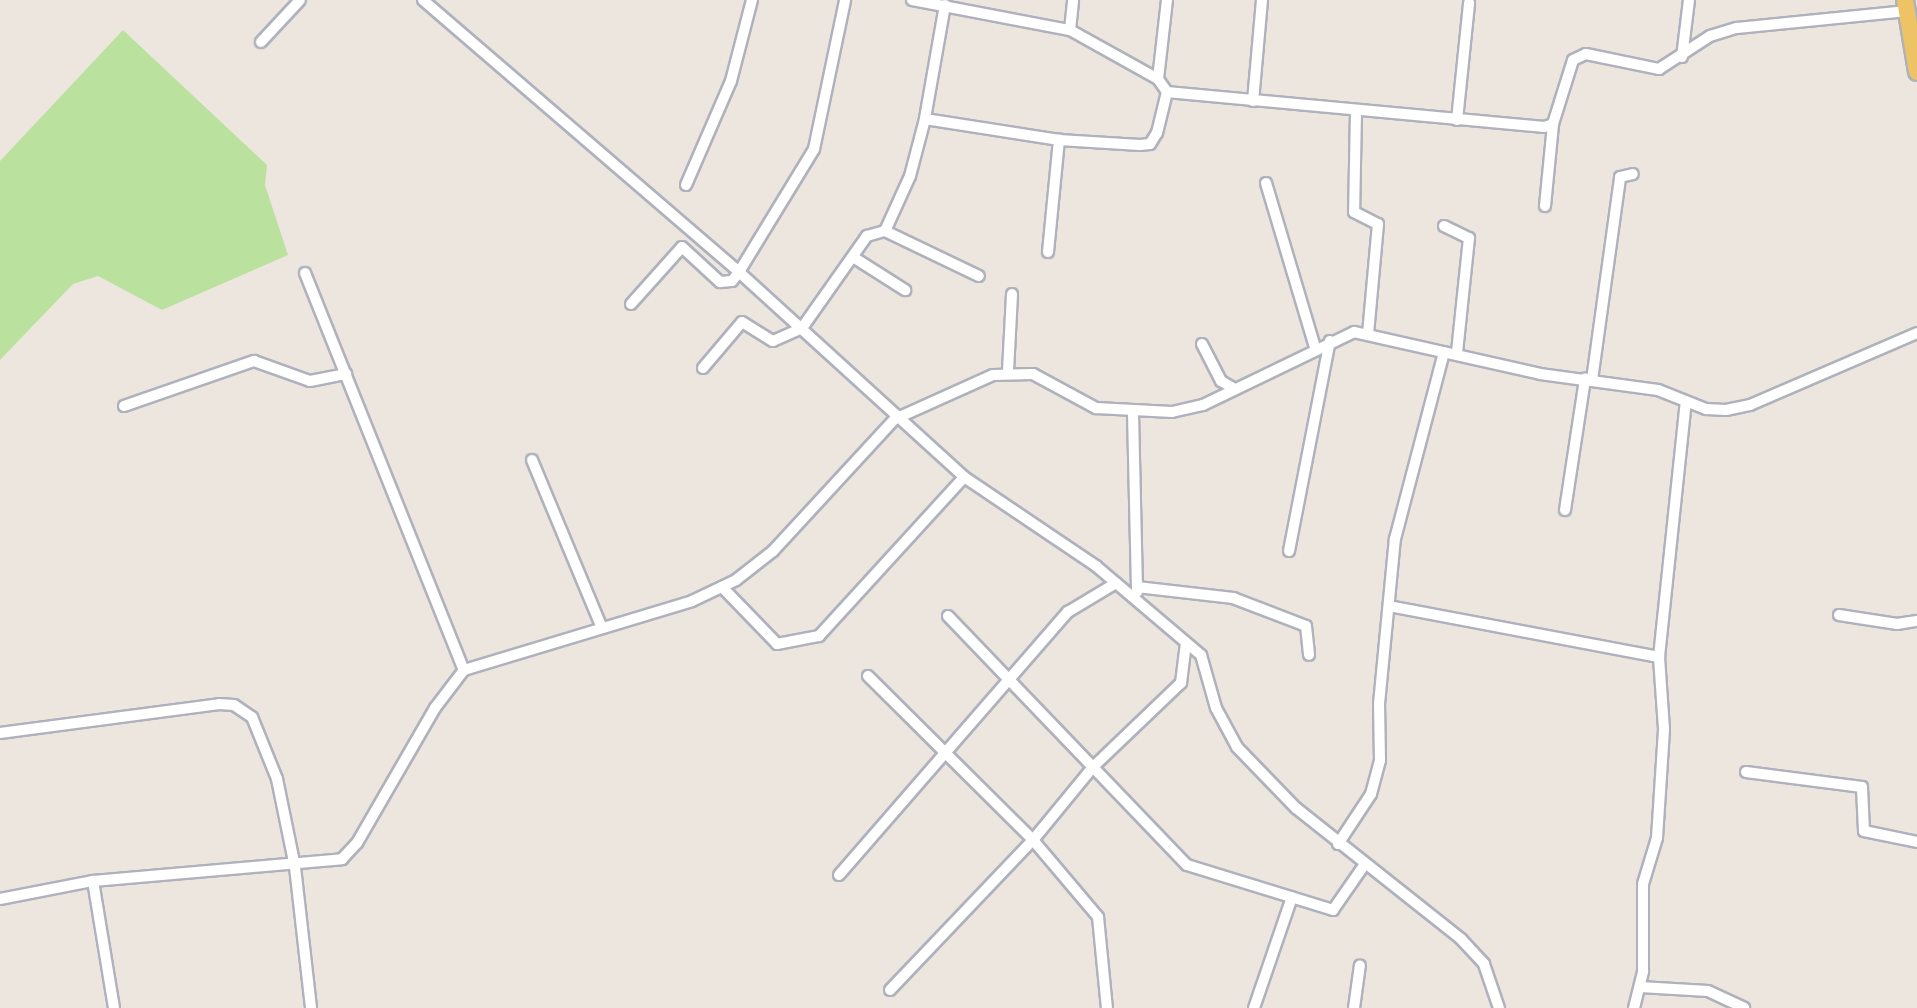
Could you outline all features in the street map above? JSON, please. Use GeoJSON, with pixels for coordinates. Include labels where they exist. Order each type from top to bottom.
{"type":"FeatureCollection","features":[{"type":"Feature","properties":{"kind":"main road"},"geometry":{"type":"LineString","coordinates":[[1906,5],[1917,72]]}},
{"type":"Feature","properties":{"kind":"street"},"geometry":{"type":"LineString","coordinates":[[261,42],[300,0]]}},
{"type":"Feature","properties":{"kind":"street"},"geometry":{"type":"LineString","coordinates":[[423,0],[739,272],[802,328],[895,419],[964,477],[1116,583],[1201,655],[1216,708],[1237,747],[1338,844],[1484,964],[1499,1008]]}},
{"type":"Feature","properties":{"kind":"street"},"geometry":{"type":"LineString","coordinates":[[686,185],[704,154],[731,81],[752,0]]}},
{"type":"Feature","properties":{"kind":"street"},"geometry":{"type":"LineString","coordinates":[[631,304],[682,247],[720,282],[732,281],[739,272],[814,149],[845,0]]}},
{"type":"Feature","properties":{"kind":"street"},"geometry":{"type":"LineString","coordinates":[[912,0],[945,5],[972,4],[1070,30],[1158,79],[1167,92],[1356,112],[1553,124]]}},
{"type":"Feature","properties":{"kind":"street"},"geometry":{"type":"LineString","coordinates":[[1070,30],[1073,0]]}},
{"type":"Feature","properties":{"kind":"street"},"geometry":{"type":"LineString","coordinates":[[1158,79],[1167,0]]}},
{"type":"Feature","properties":{"kind":"street"},"geometry":{"type":"LineString","coordinates":[[1253,101],[1262,0]]}},
{"type":"Feature","properties":{"kind":"street"},"geometry":{"type":"LineString","coordinates":[[1682,57],[1689,0]]}},
{"type":"Feature","properties":{"kind":"street"},"geometry":{"type":"LineString","coordinates":[[1457,120],[1469,3]]}},
{"type":"Feature","properties":{"kind":"street"},"geometry":{"type":"LineString","coordinates":[[885,231],[910,176],[925,119],[945,5]]}},
{"type":"Feature","properties":{"kind":"street"},"geometry":{"type":"LineString","coordinates":[[1545,206],[1553,124],[1573,60],[1586,54],[1659,69],[1682,57],[1710,36],[1737,28],[1906,5]]}},
{"type":"Feature","properties":{"kind":"street"},"geometry":{"type":"LineString","coordinates":[[925,119],[1059,140],[1150,144],[1167,92]]}},
{"type":"Feature","properties":{"kind":"street"},"geometry":{"type":"LineString","coordinates":[[1356,112],[1354,212],[1378,224],[1368,334]]}},
{"type":"Feature","properties":{"kind":"street"},"geometry":{"type":"LineString","coordinates":[[1048,252],[1059,140]]}},
{"type":"Feature","properties":{"kind":"street"},"geometry":{"type":"LineString","coordinates":[[1564,510],[1589,379],[1620,177],[1633,174]]}},
{"type":"Feature","properties":{"kind":"street"},"geometry":{"type":"LineString","coordinates":[[1266,183],[1315,347]]}},
{"type":"Feature","properties":{"kind":"street"},"geometry":{"type":"LineString","coordinates":[[1444,226],[1469,238],[1457,354]]}},
{"type":"Feature","properties":{"kind":"street"},"geometry":{"type":"LineString","coordinates":[[703,368],[742,322],[773,341],[802,328],[873,231],[885,231],[979,276]]}},
{"type":"Feature","properties":{"kind":"street"},"geometry":{"type":"LineString","coordinates":[[853,257],[905,290]]}},
{"type":"Feature","properties":{"kind":"street"},"geometry":{"type":"LineString","coordinates":[[305,273],[464,670]]}},
{"type":"Feature","properties":{"kind":"street"},"geometry":{"type":"LineString","coordinates":[[1008,371],[1012,295]]}},
{"type":"Feature","properties":{"kind":"street"},"geometry":{"type":"LineString","coordinates":[[0,898],[93,881],[295,867],[342,859],[357,843],[435,708],[464,670],[602,628],[722,587],[773,551],[895,419],[1008,371],[1033,374],[1096,408],[1133,413],[1203,405],[1315,347],[1354,332],[1444,352],[1658,390],[1716,410],[1750,405],[1917,333]]}},
{"type":"Feature","properties":{"kind":"street"},"geometry":{"type":"LineString","coordinates":[[1289,551],[1330,341]]}},
{"type":"Feature","properties":{"kind":"street"},"geometry":{"type":"LineString","coordinates":[[1202,344],[1221,381],[1233,388]]}},
{"type":"Feature","properties":{"kind":"street"},"geometry":{"type":"LineString","coordinates":[[1338,844],[1371,794],[1380,761],[1395,539],[1444,352]]}},
{"type":"Feature","properties":{"kind":"street"},"geometry":{"type":"LineString","coordinates":[[124,406],[254,361],[310,380],[345,374]]}},
{"type":"Feature","properties":{"kind":"street"},"geometry":{"type":"LineString","coordinates":[[1634,1008],[1640,987],[1640,910],[1657,838],[1664,729],[1659,657],[1686,401]]}},
{"type":"Feature","properties":{"kind":"street"},"geometry":{"type":"LineString","coordinates":[[1133,413],[1137,600]]}},
{"type":"Feature","properties":{"kind":"street"},"geometry":{"type":"LineString","coordinates":[[532,460],[602,628]]}},
{"type":"Feature","properties":{"kind":"street"},"geometry":{"type":"LineString","coordinates":[[722,587],[777,644],[820,636],[964,477]]}},
{"type":"Feature","properties":{"kind":"street"},"geometry":{"type":"LineString","coordinates":[[839,875],[943,750],[1081,599],[1116,583]]}},
{"type":"Feature","properties":{"kind":"street"},"geometry":{"type":"LineString","coordinates":[[1137,587],[1233,598],[1306,626],[1309,655]]}},
{"type":"Feature","properties":{"kind":"street"},"geometry":{"type":"LineString","coordinates":[[1389,606],[1659,657]]}},
{"type":"Feature","properties":{"kind":"street"},"geometry":{"type":"LineString","coordinates":[[1839,615],[1897,624],[1917,621]]}},
{"type":"Feature","properties":{"kind":"street"},"geometry":{"type":"LineString","coordinates":[[948,616],[1187,865],[1333,909],[1365,864]]}},
{"type":"Feature","properties":{"kind":"street"},"geometry":{"type":"LineString","coordinates":[[890,990],[1033,840],[1093,767],[1181,683],[1186,643]]}},
{"type":"Feature","properties":{"kind":"street"},"geometry":{"type":"LineString","coordinates":[[868,676],[1033,840],[1098,917],[1107,1008]]}},
{"type":"Feature","properties":{"kind":"street"},"geometry":{"type":"LineString","coordinates":[[0,733],[234,705],[251,717],[263,736],[295,867],[311,1008]]}},
{"type":"Feature","properties":{"kind":"street"},"geometry":{"type":"LineString","coordinates":[[1746,772],[1862,787],[1864,831],[1917,842]]}},
{"type":"Feature","properties":{"kind":"street"},"geometry":{"type":"LineString","coordinates":[[93,881],[114,1008]]}},
{"type":"Feature","properties":{"kind":"street"},"geometry":{"type":"LineString","coordinates":[[1254,1008],[1293,897]]}},
{"type":"Feature","properties":{"kind":"street"},"geometry":{"type":"LineString","coordinates":[[1354,1008],[1360,965]]}},
{"type":"Feature","properties":{"kind":"street"},"geometry":{"type":"LineString","coordinates":[[1640,987],[1708,991],[1744,1008]]}},
{"type":"Feature","properties":{"kind":"green space"},"geometry":{"type":"Polygon","coordinates":[[[123,30],[267,165],[265,185],[288,255],[162,310],[98,276],[73,284],[0,360],[0,161],[123,30]]]}}]}
